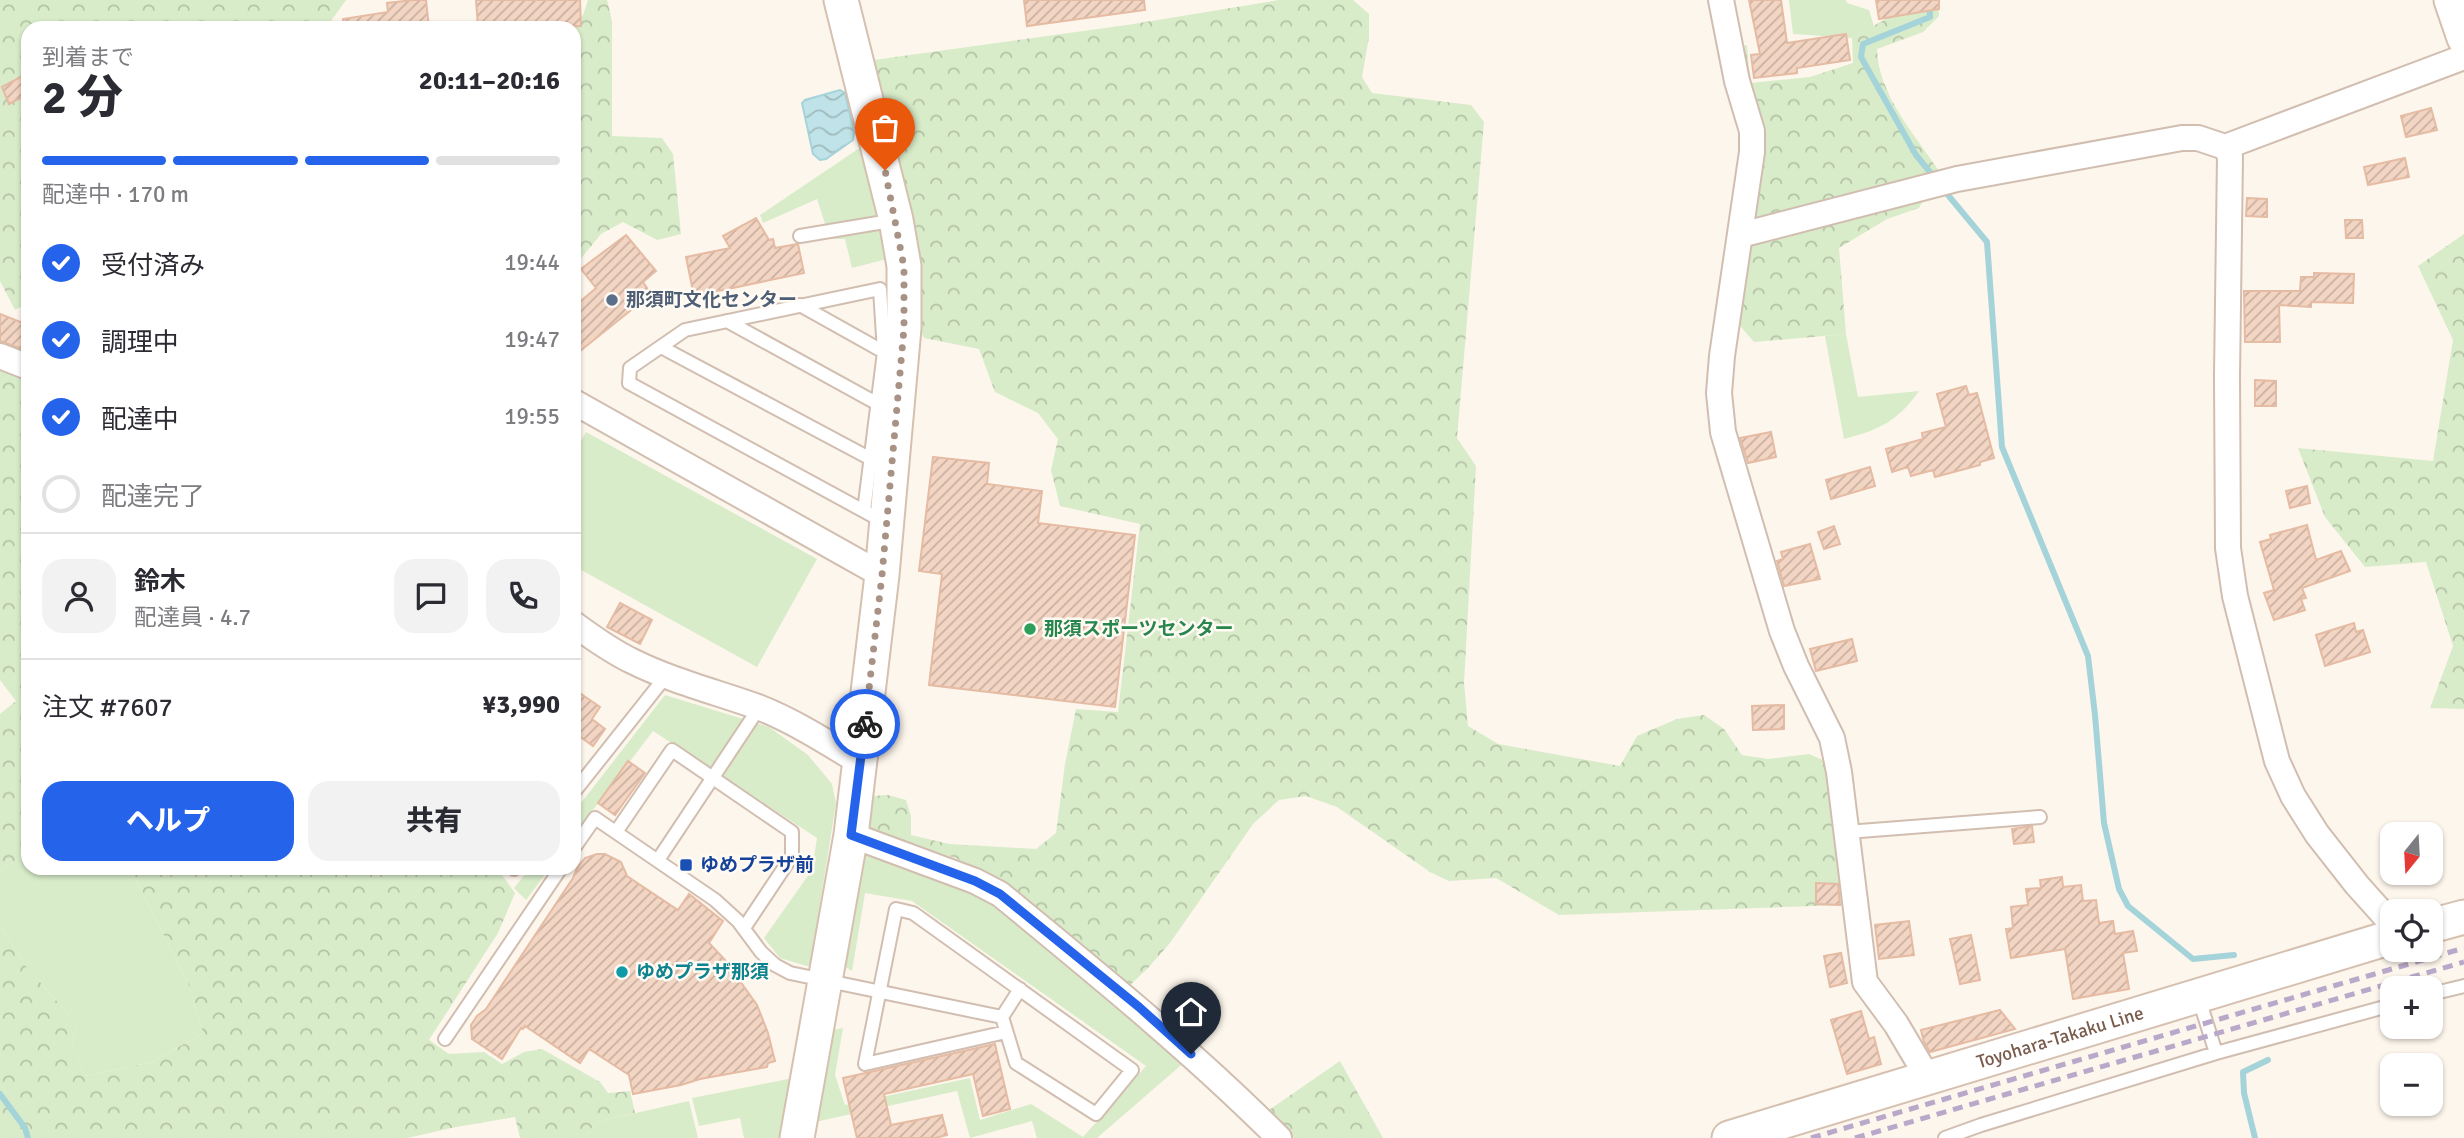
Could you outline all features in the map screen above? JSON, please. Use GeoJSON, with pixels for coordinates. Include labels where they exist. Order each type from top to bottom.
{"type":"FeatureCollection","features":[{"type":"Feature","properties":{"kind":"street"},"geometry":{"type":"LineString","coordinates":[[797,1138],[851,835],[861,763],[882,575],[876,518],[904,328],[904,267],[896,220],[841,0]]}},
{"type":"Feature","properties":{"kind":"street"},"geometry":{"type":"LineString","coordinates":[[1721,0],[1737,81],[1752,131],[1749,183],[1722,356],[1719,393],[1723,432],[1782,631],[1796,666],[1832,738],[1847,832],[1865,982],[1896,1024],[1928,1078]]}},
{"type":"Feature","properties":{"kind":"street"},"geometry":{"type":"LineString","coordinates":[[2451,0],[2464,38]]}},
{"type":"Feature","properties":{"kind":"street"},"geometry":{"type":"LineString","coordinates":[[1741,235],[1970,176],[2182,138],[2198,138],[2225,147],[2464,57]]}},
{"type":"Feature","properties":{"kind":"street"},"geometry":{"type":"LineString","coordinates":[[2225,147],[2230,156],[2228,548],[2235,596],[2277,761],[2293,796],[2317,834],[2380,911]]}},
{"type":"Feature","properties":{"kind":"street"},"geometry":{"type":"LineString","coordinates":[[0,356],[21,364]]}},
{"type":"Feature","properties":{"kind":"street"},"geometry":{"type":"LineString","coordinates":[[581,406],[882,575]]}},
{"type":"Feature","properties":{"kind":"street"},"geometry":{"type":"LineString","coordinates":[[581,629],[633,662],[759,708],[795,724],[861,763]]}},
{"type":"Feature","properties":{"kind":"street"},"geometry":{"type":"LineString","coordinates":[[851,835],[975,881],[1000,894],[1139,1007],[1226,1085],[1279,1138]]}},
{"type":"Feature","properties":{"kind":"street"},"geometry":{"type":"LineString","coordinates":[[2443,923],[2464,917]]}},
{"type":"Feature","properties":{"kind":"street","name":"Toyohara-Takaku Line"},"geometry":{"type":"LineString","coordinates":[[1729,1138],[2380,941]]}},
{"type":"Feature","properties":{"kind":"lane"},"geometry":{"type":"LineString","coordinates":[[800,236],[896,220]]}},
{"type":"Feature","properties":{"kind":"lane"},"geometry":{"type":"LineString","coordinates":[[880,289],[884,352],[871,458],[876,518],[629,383],[630,368],[685,330],[880,289]]}},
{"type":"Feature","properties":{"kind":"lane"},"geometry":{"type":"LineString","coordinates":[[800,305],[884,352]]}},
{"type":"Feature","properties":{"kind":"lane"},"geometry":{"type":"LineString","coordinates":[[727,321],[878,404]]}},
{"type":"Feature","properties":{"kind":"lane"},"geometry":{"type":"LineString","coordinates":[[661,346],[871,458]]}},
{"type":"Feature","properties":{"kind":"lane"},"geometry":{"type":"LineString","coordinates":[[581,783],[666,676]]}},
{"type":"Feature","properties":{"kind":"lane"},"geometry":{"type":"LineString","coordinates":[[657,860],[759,708]]}},
{"type":"Feature","properties":{"kind":"lane"},"geometry":{"type":"LineString","coordinates":[[617,832],[672,750],[792,832],[792,856],[744,928]]}},
{"type":"Feature","properties":{"kind":"lane"},"geometry":{"type":"LineString","coordinates":[[1847,832],[2040,817]]}},
{"type":"Feature","properties":{"kind":"lane"},"geometry":{"type":"LineString","coordinates":[[581,838],[595,818],[617,832],[715,900],[744,928],[761,953],[790,973],[1002,1017]]}},
{"type":"Feature","properties":{"kind":"lane"},"geometry":{"type":"LineString","coordinates":[[444,1039],[556,875]]}},
{"type":"Feature","properties":{"kind":"lane"},"geometry":{"type":"LineString","coordinates":[[1006,1032],[865,1064],[896,909],[913,913],[1020,989],[1132,1070],[1096,1114],[1016,1063],[1002,1017],[1020,989]]}},
{"type":"Feature","properties":{"kind":"lane"},"geometry":{"type":"LineString","coordinates":[[2443,992],[2464,986]]}},
{"type":"Feature","properties":{"kind":"lane"},"geometry":{"type":"LineString","coordinates":[[2198,996],[2216,1053]]}},
{"type":"Feature","properties":{"kind":"lane"},"geometry":{"type":"LineString","coordinates":[[1945,1138],[2216,1053],[2380,1008]]}},
{"type":"Feature","properties":{"kind":"green space"},"geometry":{"type":"Polygon","coordinates":[[[0,0],[346,0],[331,21],[21,21],[21,307],[15,310],[0,281],[0,0]]]}},
{"type":"Feature","properties":{"kind":"green space"},"geometry":{"type":"Polygon","coordinates":[[[588,0],[607,0],[612,21],[612,136],[662,138],[673,154],[681,234],[657,240],[623,222],[601,234],[581,258],[581,21],[573,21],[583,15],[588,0]]]}},
{"type":"Feature","properties":{"kind":"green space"},"geometry":{"type":"Polygon","coordinates":[[[1279,0],[1353,0],[1369,14],[1369,37],[1362,77],[1372,93],[1471,105],[1484,122],[1457,438],[1476,466],[1464,683],[1468,726],[1498,744],[1620,766],[1637,736],[1677,719],[1704,715],[1724,729],[1742,755],[1768,759],[1809,754],[1830,763],[1842,905],[1559,915],[1496,878],[1449,881],[1430,872],[1337,807],[1306,796],[1279,800],[1253,824],[1170,943],[1126,989],[1038,911],[956,858],[869,834],[867,813],[873,796],[888,795],[906,800],[911,816],[911,835],[949,844],[1036,849],[1056,833],[1065,764],[1076,709],[1118,712],[1140,524],[1060,506],[1051,470],[1058,439],[1038,413],[995,392],[979,349],[924,338],[914,313],[871,73],[874,60],[1127,25],[1279,0]]]}},
{"type":"Feature","properties":{"kind":"green space"},"geometry":{"type":"Polygon","coordinates":[[[1789,0],[1846,0],[1847,3],[1869,10],[1874,26],[1852,38],[1793,34],[1789,0]]]}},
{"type":"Feature","properties":{"kind":"green space"},"geometry":{"type":"Polygon","coordinates":[[[1938,0],[1939,16],[1923,32],[1877,49],[1879,66],[1891,98],[1939,171],[1919,208],[1887,219],[1839,248],[1846,334],[1754,342],[1734,319],[1747,257],[1736,48],[1747,45],[1750,83],[1810,77],[1853,63],[1852,38],[1909,6],[1938,0]]]}},
{"type":"Feature","properties":{"kind":"green space"},"geometry":{"type":"Polygon","coordinates":[[[864,145],[887,259],[852,268],[845,239],[830,239],[817,199],[763,223],[760,215],[864,145]]]}},
{"type":"Feature","properties":{"kind":"green space"},"geometry":{"type":"Polygon","coordinates":[[[2464,234],[2464,709],[2430,708],[2453,646],[2426,562],[2365,567],[2325,517],[2298,448],[2433,461],[2453,340],[2418,266],[2464,234]]]}},
{"type":"Feature","properties":{"kind":"green space"},"geometry":{"type":"Polygon","coordinates":[[[1846,334],[1858,397],[1919,391],[1903,410],[1887,423],[1844,439],[1825,336],[1846,334]]]}},
{"type":"Feature","properties":{"kind":"green space"},"geometry":{"type":"Polygon","coordinates":[[[0,367],[21,376],[21,857],[0,871],[0,714],[16,701],[0,680],[0,367]]]}},
{"type":"Feature","properties":{"kind":"green space"},"geometry":{"type":"Polygon","coordinates":[[[586,432],[817,559],[757,667],[581,570],[581,441],[586,432]]]}},
{"type":"Feature","properties":{"kind":"green space"},"geometry":{"type":"Polygon","coordinates":[[[665,695],[769,727],[808,755],[832,784],[836,803],[810,967],[780,958],[764,938],[812,870],[817,838],[653,731],[581,826],[581,803],[665,695]]]}},
{"type":"Feature","properties":{"kind":"green space"},"geometry":{"type":"Polygon","coordinates":[[[864,848],[953,884],[992,905],[1187,1060],[1097,1138],[1037,1138],[1032,1121],[970,1138],[957,1091],[815,1122],[833,1030],[843,1028],[835,1075],[845,1105],[970,1078],[980,1120],[1031,1104],[1083,1137],[1146,1066],[912,901],[865,893],[852,971],[842,965],[864,848]]]}},
{"type":"Feature","properties":{"kind":"green space"},"geometry":{"type":"Polygon","coordinates":[[[21,857],[21,875],[134,875],[188,983],[203,1033],[152,1062],[85,1076],[72,1048],[76,1023],[25,965],[0,924],[0,871],[21,857]]]}},
{"type":"Feature","properties":{"kind":"green space"},"geometry":{"type":"Polygon","coordinates":[[[134,875],[502,875],[515,893],[498,933],[429,1040],[449,1054],[484,1052],[502,1064],[524,1052],[542,1049],[600,1082],[608,1093],[630,1091],[635,1113],[596,1122],[584,1138],[520,1138],[515,1117],[408,1138],[0,1138],[0,924],[25,965],[76,1023],[72,1048],[85,1076],[152,1062],[203,1033],[188,983],[134,875]]]}},
{"type":"Feature","properties":{"kind":"green space"},"geometry":{"type":"Polygon","coordinates":[[[524,875],[545,875],[526,900],[514,888],[524,875]]]}},
{"type":"Feature","properties":{"kind":"green space"},"geometry":{"type":"Polygon","coordinates":[[[1340,1061],[1383,1138],[1290,1138],[1266,1112],[1340,1061]]]}},
{"type":"Feature","properties":{"kind":"green space"},"geometry":{"type":"Polygon","coordinates":[[[793,1078],[782,1138],[744,1138],[740,1118],[699,1126],[692,1098],[793,1078]]]}},
{"type":"Feature","properties":{"kind":"green space"},"geometry":{"type":"Polygon","coordinates":[[[689,1101],[698,1138],[584,1138],[596,1122],[689,1101]]]}},
{"type":"Feature","properties":{"kind":"water"},"geometry":{"type":"Polygon","coordinates":[[[840,90],[845,93],[854,132],[853,140],[826,159],[820,160],[813,154],[802,103],[840,90]]]}},
{"type":"Feature","properties":{"kind":"building"},"geometry":{"type":"Polygon","coordinates":[[[426,0],[428,21],[343,21],[388,12],[387,3],[426,0]]]}},
{"type":"Feature","properties":{"kind":"building"},"geometry":{"type":"Polygon","coordinates":[[[476,0],[580,0],[581,21],[478,21],[476,0]]]}},
{"type":"Feature","properties":{"kind":"building"},"geometry":{"type":"Polygon","coordinates":[[[1024,0],[1144,0],[1145,10],[1027,26],[1024,0]]]}},
{"type":"Feature","properties":{"kind":"building"},"geometry":{"type":"Polygon","coordinates":[[[1749,0],[1781,0],[1787,43],[1846,34],[1850,60],[1797,68],[1797,73],[1754,78],[1751,55],[1760,54],[1749,0]]]}},
{"type":"Feature","properties":{"kind":"building"},"geometry":{"type":"Polygon","coordinates":[[[1876,0],[1939,0],[1939,9],[1879,19],[1876,0]]]}},
{"type":"Feature","properties":{"kind":"building"},"geometry":{"type":"Polygon","coordinates":[[[21,77],[21,98],[9,104],[2,87],[21,77]]]}},
{"type":"Feature","properties":{"kind":"building"},"geometry":{"type":"Polygon","coordinates":[[[2431,108],[2437,130],[2406,137],[2401,116],[2431,108]]]}},
{"type":"Feature","properties":{"kind":"building"},"geometry":{"type":"Polygon","coordinates":[[[2405,158],[2409,177],[2368,185],[2364,167],[2405,158]]]}},
{"type":"Feature","properties":{"kind":"building"},"geometry":{"type":"Polygon","coordinates":[[[2247,198],[2267,199],[2267,217],[2246,216],[2247,198]]]}},
{"type":"Feature","properties":{"kind":"building"},"geometry":{"type":"Polygon","coordinates":[[[756,218],[769,240],[773,239],[775,248],[798,244],[804,273],[694,296],[686,257],[730,248],[723,236],[756,218]]]}},
{"type":"Feature","properties":{"kind":"building"},"geometry":{"type":"Polygon","coordinates":[[[2345,220],[2362,220],[2363,238],[2346,238],[2345,220]]]}},
{"type":"Feature","properties":{"kind":"building","name":"那須町文化センター"},"geometry":{"type":"Polygon","coordinates":[[[626,235],[656,271],[643,282],[651,294],[581,350],[581,301],[596,288],[581,269],[626,235]]]}},
{"type":"Feature","properties":{"kind":"building"},"geometry":{"type":"Polygon","coordinates":[[[2314,273],[2354,274],[2353,303],[2311,302],[2311,307],[2279,305],[2280,342],[2245,342],[2244,291],[2300,291],[2301,277],[2314,277],[2314,273]]]}},
{"type":"Feature","properties":{"kind":"building"},"geometry":{"type":"Polygon","coordinates":[[[0,314],[21,322],[21,348],[0,341],[0,314]]]}},
{"type":"Feature","properties":{"kind":"building"},"geometry":{"type":"Polygon","coordinates":[[[2255,380],[2276,381],[2276,406],[2255,406],[2255,380]]]}},
{"type":"Feature","properties":{"kind":"building"},"geometry":{"type":"Polygon","coordinates":[[[1966,386],[1969,395],[1977,393],[1994,458],[1980,462],[1980,465],[1935,477],[1933,470],[1911,476],[1908,467],[1892,472],[1886,449],[1923,439],[1922,433],[1946,427],[1937,394],[1966,386]]]}},
{"type":"Feature","properties":{"kind":"building"},"geometry":{"type":"Polygon","coordinates":[[[1771,432],[1776,457],[1748,463],[1740,438],[1771,432]]]}},
{"type":"Feature","properties":{"kind":"building","name":"那須スポーツセンター"},"geometry":{"type":"Polygon","coordinates":[[[933,457],[989,463],[987,484],[1042,491],[1038,523],[1135,535],[1115,707],[929,685],[942,574],[919,571],[933,457]]]}},
{"type":"Feature","properties":{"kind":"building"},"geometry":{"type":"Polygon","coordinates":[[[1870,467],[1875,486],[1831,499],[1826,480],[1870,467]]]}},
{"type":"Feature","properties":{"kind":"building"},"geometry":{"type":"Polygon","coordinates":[[[2307,486],[2310,503],[2290,508],[2286,491],[2307,486]]]}},
{"type":"Feature","properties":{"kind":"building"},"geometry":{"type":"Polygon","coordinates":[[[2307,525],[2316,560],[2341,551],[2350,571],[2302,588],[2306,598],[2301,599],[2305,610],[2274,620],[2264,593],[2274,590],[2260,542],[2271,539],[2270,535],[2307,525]]]}},
{"type":"Feature","properties":{"kind":"building"},"geometry":{"type":"Polygon","coordinates":[[[1834,526],[1840,544],[1824,549],[1818,532],[1834,526]]]}},
{"type":"Feature","properties":{"kind":"building"},"geometry":{"type":"Polygon","coordinates":[[[1810,544],[1820,579],[1784,586],[1777,561],[1783,559],[1781,552],[1810,544]]]}},
{"type":"Feature","properties":{"kind":"building"},"geometry":{"type":"Polygon","coordinates":[[[620,603],[652,620],[640,644],[607,627],[620,603]]]}},
{"type":"Feature","properties":{"kind":"building"},"geometry":{"type":"Polygon","coordinates":[[[2354,623],[2356,632],[2363,630],[2370,652],[2325,666],[2316,635],[2354,623]]]}},
{"type":"Feature","properties":{"kind":"building"},"geometry":{"type":"Polygon","coordinates":[[[1852,639],[1857,661],[1816,671],[1810,649],[1852,639]]]}},
{"type":"Feature","properties":{"kind":"building"},"geometry":{"type":"Polygon","coordinates":[[[581,694],[600,707],[592,719],[605,729],[593,746],[581,737],[581,694]]]}},
{"type":"Feature","properties":{"kind":"building"},"geometry":{"type":"Polygon","coordinates":[[[1784,705],[1784,729],[1753,730],[1752,706],[1784,705]]]}},
{"type":"Feature","properties":{"kind":"building"},"geometry":{"type":"Polygon","coordinates":[[[628,761],[645,773],[615,815],[598,803],[628,761]]]}},
{"type":"Feature","properties":{"kind":"building"},"geometry":{"type":"Polygon","coordinates":[[[2032,826],[2034,842],[2014,844],[2012,829],[2032,826]]]}},
{"type":"Feature","properties":{"kind":"building","name":"ゆめプラザ那須"},"geometry":{"type":"Polygon","coordinates":[[[605,854],[621,862],[627,876],[678,910],[689,894],[723,921],[709,943],[725,960],[757,1005],[775,1061],[768,1063],[767,1067],[633,1094],[629,1075],[589,1049],[580,1063],[525,1026],[521,1028],[502,1059],[472,1039],[471,1025],[486,1009],[574,875],[581,875],[581,863],[585,858],[605,854]]]}},
{"type":"Feature","properties":{"kind":"building"},"geometry":{"type":"Polygon","coordinates":[[[2062,877],[2063,887],[2081,885],[2083,901],[2096,900],[2099,923],[2113,921],[2115,934],[2133,931],[2137,951],[2123,953],[2129,989],[2073,999],[2065,949],[2011,958],[2006,929],[2013,928],[2011,907],[2028,905],[2026,889],[2041,888],[2040,880],[2062,877]]]}},
{"type":"Feature","properties":{"kind":"building"},"geometry":{"type":"Polygon","coordinates":[[[1816,883],[1838,884],[1840,905],[1816,904],[1816,883]]]}},
{"type":"Feature","properties":{"kind":"building"},"geometry":{"type":"Polygon","coordinates":[[[1909,921],[1914,955],[1879,959],[1875,925],[1909,921]]]}},
{"type":"Feature","properties":{"kind":"building"},"geometry":{"type":"Polygon","coordinates":[[[1971,935],[1980,980],[1960,984],[1950,939],[1971,935]]]}},
{"type":"Feature","properties":{"kind":"building"},"geometry":{"type":"Polygon","coordinates":[[[1841,953],[1847,983],[1830,987],[1824,956],[1841,953]]]}},
{"type":"Feature","properties":{"kind":"building"},"geometry":{"type":"Polygon","coordinates":[[[2000,1010],[2015,1029],[1930,1052],[1924,1042],[1921,1030],[2000,1010]]]}},
{"type":"Feature","properties":{"kind":"building"},"geometry":{"type":"Polygon","coordinates":[[[1861,1011],[1869,1039],[1874,1037],[1881,1064],[1847,1074],[1831,1020],[1861,1011]]]}},
{"type":"Feature","properties":{"kind":"building"},"geometry":{"type":"Polygon","coordinates":[[[995,1044],[1010,1109],[983,1116],[973,1074],[884,1094],[891,1125],[942,1115],[947,1135],[935,1138],[857,1138],[843,1078],[995,1044]]]}},
{"type":"Feature","properties":{"kind":"waterway"},"geometry":{"type":"LineString","coordinates":[[1929,0],[1930,17],[1863,44],[1861,57],[1916,155],[1934,177]]}},
{"type":"Feature","properties":{"kind":"waterway"},"geometry":{"type":"LineString","coordinates":[[1943,189],[1987,242],[2002,447],[2088,656],[2104,823],[2119,889],[2128,906],[2193,959],[2234,955]]}},
{"type":"Feature","properties":{"kind":"waterway"},"geometry":{"type":"LineString","coordinates":[[2255,1138],[2244,1093],[2243,1072],[2268,1060]]}},
{"type":"Feature","properties":{"kind":"waterway"},"geometry":{"type":"LineString","coordinates":[[0,1094],[25,1128],[28,1138]]}},
{"type":"Feature","properties":{"kind":"railway"},"geometry":{"type":"LineString","coordinates":[[1811,1138],[2464,948]]}},
{"type":"Feature","properties":{"kind":"railway"},"geometry":{"type":"LineString","coordinates":[[1855,1138],[2464,962]]}},
{"type":"Feature","properties":{"kind":"way so far"},"geometry":{"type":"LineString","coordinates":[[865,724],[882,575],[904,328],[904,267],[885,170]]}},
{"type":"Feature","properties":{"kind":"place","name":"那須町文化センター"},"geometry":{"type":"Point","coordinates":[612,300]}},
{"type":"Feature","properties":{"kind":"place","name":"那須スポーツセンター"},"geometry":{"type":"Point","coordinates":[1030,629]}},
{"type":"Feature","properties":{"kind":"place","name":"ゆめプラザ前"},"geometry":{"type":"Point","coordinates":[686,865]}},
{"type":"Feature","properties":{"kind":"place","name":"ゆめプラザ那須"},"geometry":{"type":"Point","coordinates":[622,972]}},
{"type":"Feature","properties":{"kind":"route"},"geometry":{"type":"LineString","coordinates":[[865,724],[851,835],[975,881],[1000,894],[1139,1007],[1191,1054]]}}]}
